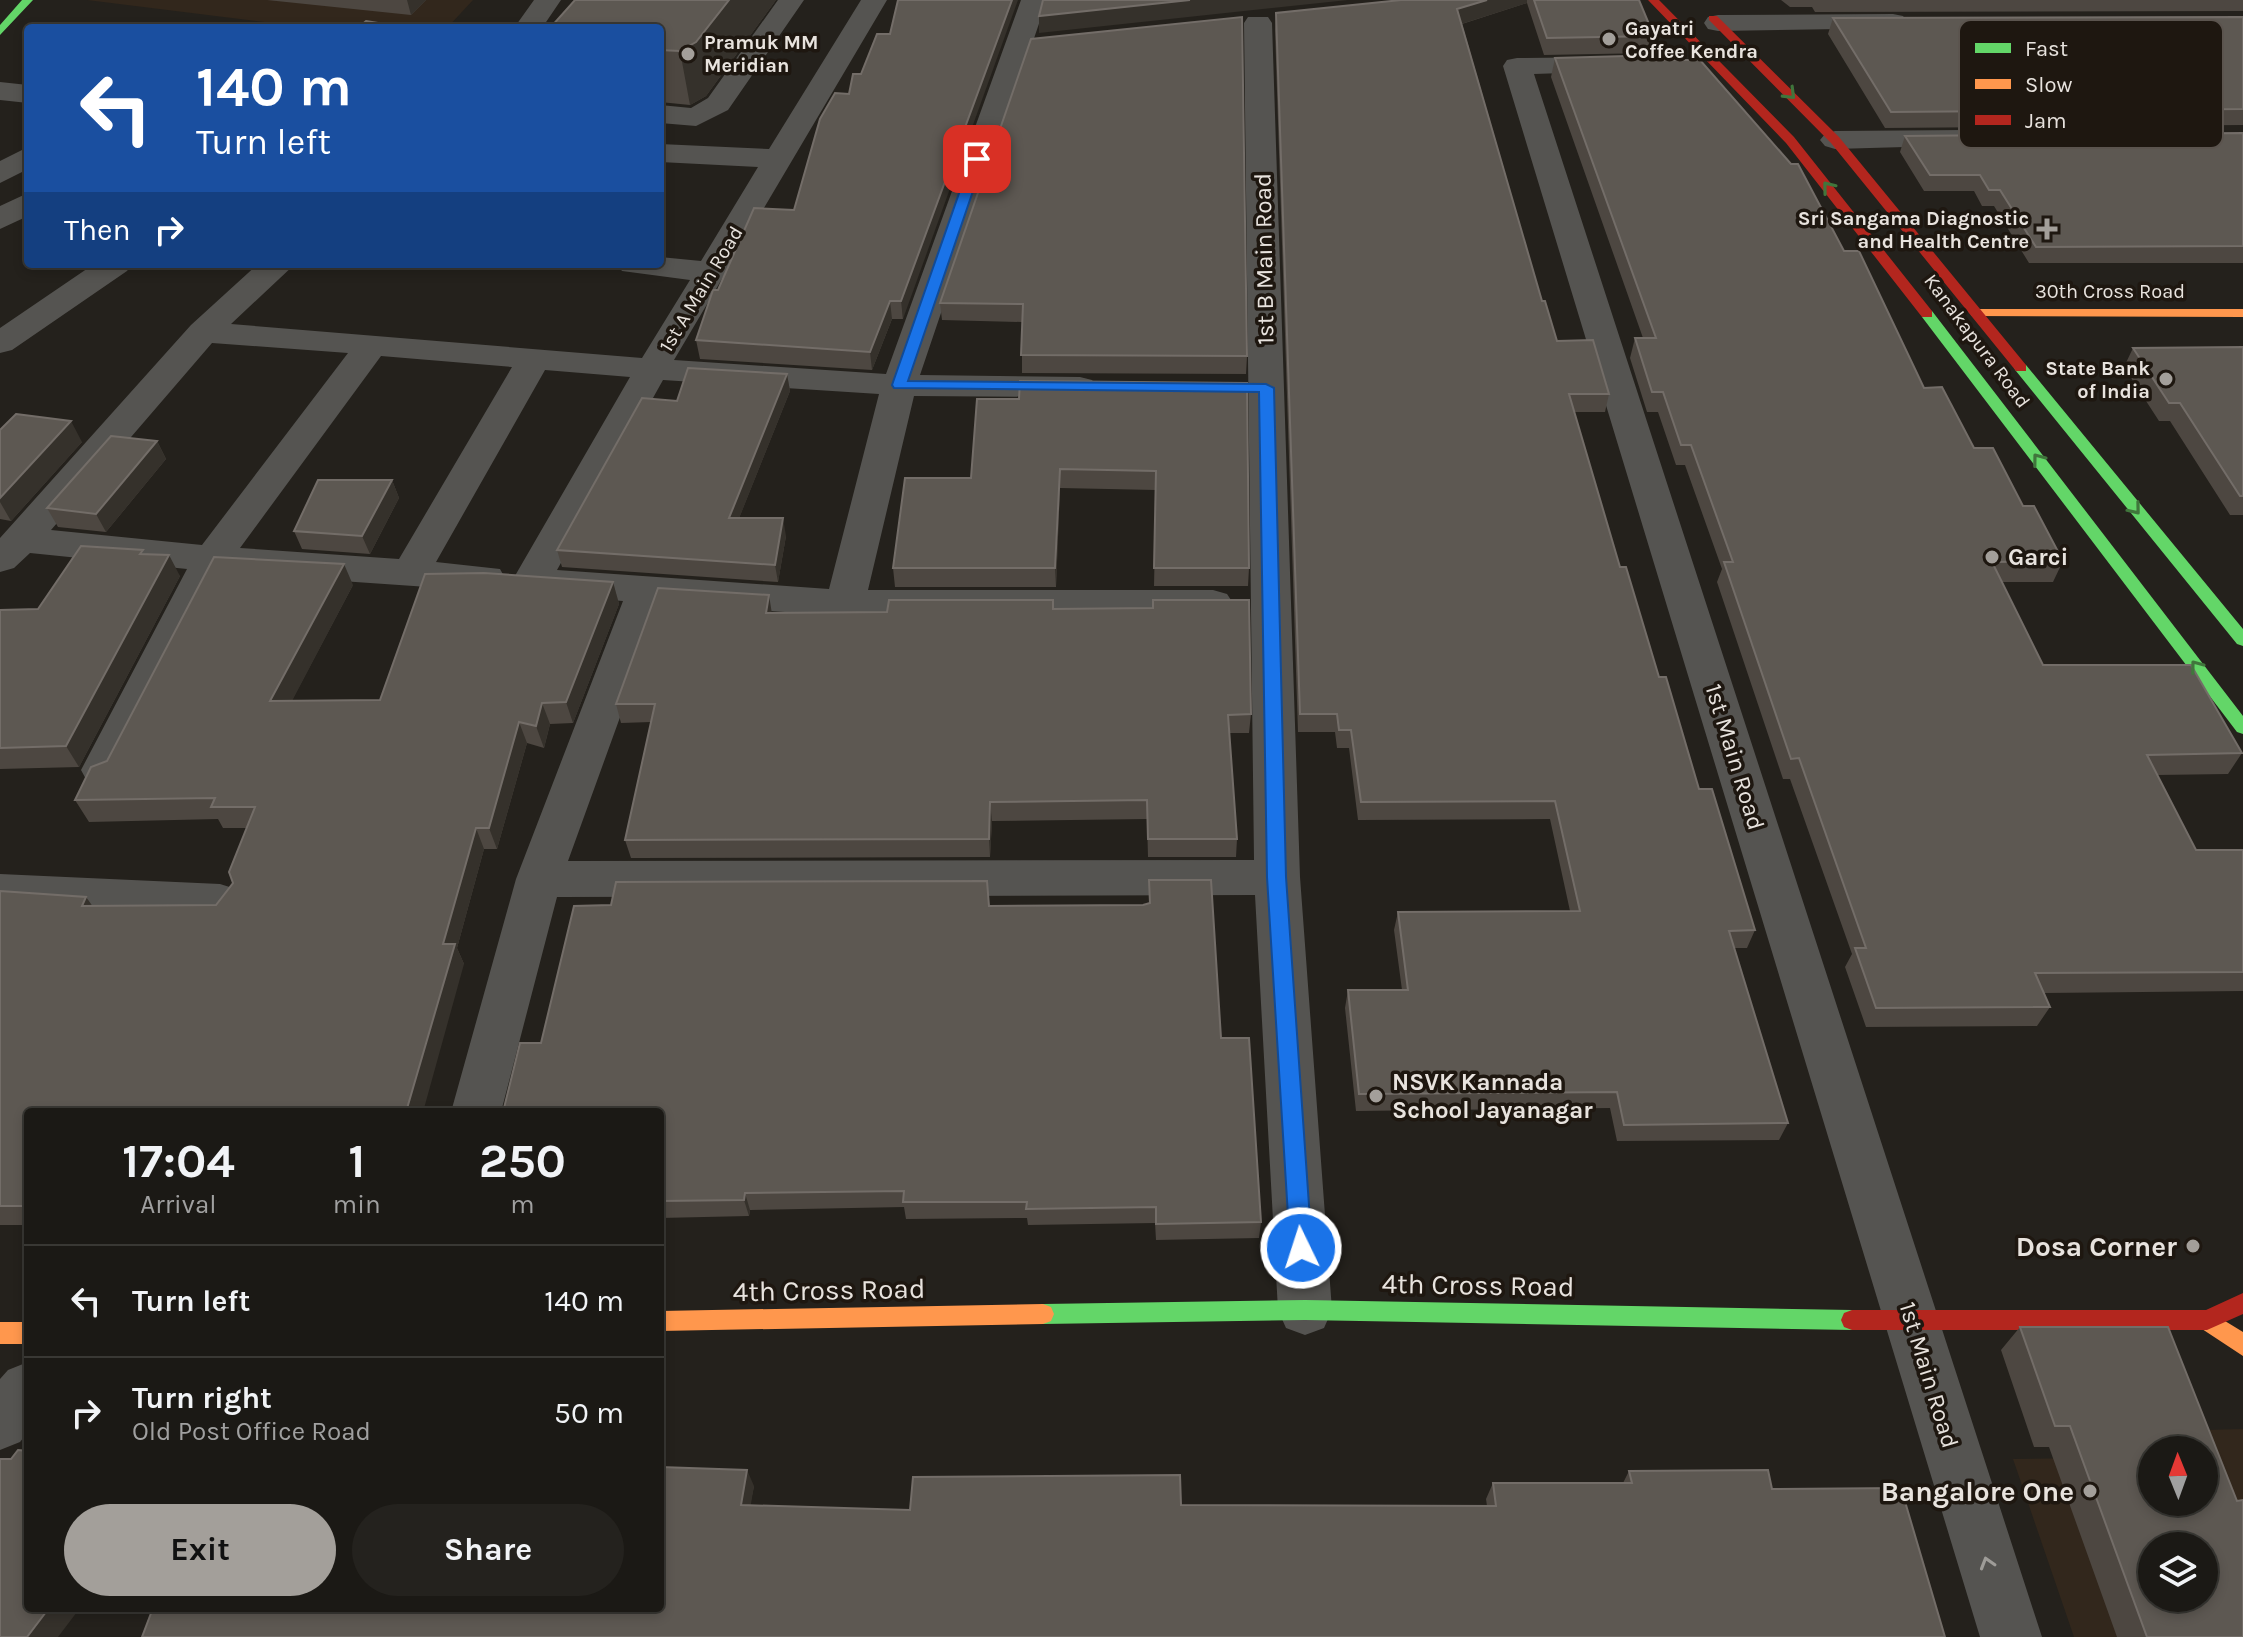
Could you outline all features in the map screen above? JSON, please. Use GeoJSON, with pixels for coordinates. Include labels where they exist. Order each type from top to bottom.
{"type":"FeatureCollection","features":[{"type":"Feature","properties":{"kind":"main road"},"geometry":{"type":"LineString","coordinates":[[0,32],[28,0]]}},
{"type":"Feature","properties":{"kind":"main road","name":"Kanakapura Road"},"geometry":{"type":"LineString","coordinates":[[1653,0],[1790,140],[1841,202],[2243,728]]}},
{"type":"Feature","properties":{"kind":"main road","name":"Kanakapura Road"},"geometry":{"type":"LineString","coordinates":[[1710,15],[1835,140],[2243,640]]}},
{"type":"Feature","properties":{"kind":"main road","name":"30th Cross Road"},"geometry":{"type":"LineString","coordinates":[[1977,313],[2243,313]]}},
{"type":"Feature","properties":{"kind":"main road","name":"4th Cross Road"},"geometry":{"type":"LineString","coordinates":[[664,1321],[1305,1310],[1912,1321],[2207,1320],[2243,1303]]}},
{"type":"Feature","properties":{"kind":"main road"},"geometry":{"type":"LineString","coordinates":[[2207,1320],[2243,1345]]}},
{"type":"Feature","properties":{"kind":"main road"},"geometry":{"type":"LineString","coordinates":[[0,1333],[24,1333]]}},
{"type":"Feature","properties":{"kind":"street"},"geometry":{"type":"LineString","coordinates":[[531,24],[548,0]]}},
{"type":"Feature","properties":{"kind":"street"},"geometry":{"type":"LineString","coordinates":[[664,114],[696,117],[718,104],[791,0]]}},
{"type":"Feature","properties":{"kind":"street","name":"1st A Main Road"},"geometry":{"type":"LineString","coordinates":[[531,581],[652,369],[874,0]]}},
{"type":"Feature","properties":{"kind":"street"},"geometry":{"type":"LineString","coordinates":[[845,603],[899,385],[1032,44],[1034,0]]}},
{"type":"Feature","properties":{"kind":"street"},"geometry":{"type":"LineString","coordinates":[[1710,15],[1925,22]]}},
{"type":"Feature","properties":{"kind":"street","name":"1st B Main Road"},"geometry":{"type":"LineString","coordinates":[[1258,22],[1250,388],[1271,602],[1277,877],[1305,1310]]}},
{"type":"Feature","properties":{"kind":"street","name":"1st Main Road"},"geometry":{"type":"LineString","coordinates":[[1715,63],[1517,66],[2011,1637]]}},
{"type":"Feature","properties":{"kind":"street"},"geometry":{"type":"LineString","coordinates":[[0,91],[24,94]]}},
{"type":"Feature","properties":{"kind":"street"},"geometry":{"type":"LineString","coordinates":[[1835,140],[1959,139]]}},
{"type":"Feature","properties":{"kind":"street"},"geometry":{"type":"LineString","coordinates":[[664,153],[780,159]]}},
{"type":"Feature","properties":{"kind":"street"},"geometry":{"type":"LineString","coordinates":[[0,174],[24,159]]}},
{"type":"Feature","properties":{"kind":"street"},"geometry":{"type":"LineString","coordinates":[[0,220],[24,205]]}},
{"type":"Feature","properties":{"kind":"street"},"geometry":{"type":"LineString","coordinates":[[0,232],[24,238]]}},
{"type":"Feature","properties":{"kind":"street"},"geometry":{"type":"LineString","coordinates":[[664,267],[711,272]]}},
{"type":"Feature","properties":{"kind":"street"},"geometry":{"type":"LineString","coordinates":[[0,343],[110,268]]}},
{"type":"Feature","properties":{"kind":"street"},"geometry":{"type":"LineString","coordinates":[[11,550],[203,332],[273,268]]}},
{"type":"Feature","properties":{"kind":"street"},"geometry":{"type":"LineString","coordinates":[[203,332],[373,343],[652,369],[899,385],[1107,387]]}},
{"type":"Feature","properties":{"kind":"street"},"geometry":{"type":"LineString","coordinates":[[102,770],[212,559],[373,343]]}},
{"type":"Feature","properties":{"kind":"street"},"geometry":{"type":"LineString","coordinates":[[410,574],[535,358]]}},
{"type":"Feature","properties":{"kind":"street"},"geometry":{"type":"LineString","coordinates":[[11,550],[212,559],[845,603],[1271,602]]}},
{"type":"Feature","properties":{"kind":"street"},"geometry":{"type":"LineString","coordinates":[[477,1108],[539,879],[646,591]]}},
{"type":"Feature","properties":{"kind":"street"},"geometry":{"type":"LineString","coordinates":[[539,879],[1277,877]]}},
{"type":"Feature","properties":{"kind":"street"},"geometry":{"type":"LineString","coordinates":[[0,892],[220,902]]}},
{"type":"Feature","properties":{"kind":"street"},"geometry":{"type":"LineString","coordinates":[[0,1422],[24,1394]]}},
{"type":"Feature","properties":{"kind":"shaded area"},"geometry":{"type":"Polygon","coordinates":[[[87,0],[473,0],[451,24],[281,24],[87,0]]]}},
{"type":"Feature","properties":{"kind":"shaded area"},"geometry":{"type":"Polygon","coordinates":[[[2243,1429],[2243,1637],[2074,1637],[2013,1459],[2138,1457],[2138,1516],[2218,1516],[2218,1436],[2205,1436],[2205,1430],[2243,1429]]]}},
{"type":"Feature","properties":{"kind":"building"},"geometry":{"type":"Polygon","coordinates":[[[575,0],[729,0],[696,42],[680,51],[664,50],[664,24],[554,24],[575,0]]]}},
{"type":"Feature","properties":{"kind":"building"},"geometry":{"type":"Polygon","coordinates":[[[898,0],[1012,0],[901,301],[890,301],[870,352],[696,340],[713,290],[718,290],[754,208],[794,210],[820,119],[835,93],[849,94],[853,74],[861,74],[877,34],[890,34],[898,0]]]}},
{"type":"Feature","properties":{"kind":"building"},"geometry":{"type":"Polygon","coordinates":[[[1043,0],[1190,0],[1039,16],[1043,0]]]}},
{"type":"Feature","properties":{"kind":"building"},"geometry":{"type":"Polygon","coordinates":[[[1401,0],[1487,0],[1457,9],[1542,301],[1545,301],[1557,341],[1593,340],[1609,394],[1569,394],[1620,567],[1626,567],[1659,677],[1666,677],[1699,789],[1712,789],[1755,930],[1729,931],[1788,1123],[1624,1125],[1617,1092],[1359,1094],[1348,990],[1408,990],[1398,912],[1580,911],[1555,801],[1361,802],[1351,730],[1339,730],[1337,714],[1300,714],[1276,13],[1401,0]]]}},
{"type":"Feature","properties":{"kind":"building"},"geometry":{"type":"Polygon","coordinates":[[[1534,0],[1639,0],[1654,36],[1547,38],[1534,0]]]}},
{"type":"Feature","properties":{"kind":"building"},"geometry":{"type":"Polygon","coordinates":[[[1242,17],[1247,356],[1021,355],[1023,304],[940,303],[1031,39],[1242,17]]]}},
{"type":"Feature","properties":{"kind":"building"},"geometry":{"type":"Polygon","coordinates":[[[2243,17],[2243,109],[2223,109],[2223,20],[1959,20],[1959,111],[1891,112],[1833,18],[2243,17]]]}},
{"type":"Feature","properties":{"kind":"building"},"geometry":{"type":"Polygon","coordinates":[[[1663,55],[1665,60],[1700,60],[1791,164],[1798,164],[1844,251],[1859,251],[1924,388],[1942,387],[1974,448],[1993,448],[2023,506],[2034,506],[2063,561],[1992,562],[2043,665],[2191,665],[2242,753],[2147,755],[2196,850],[2243,850],[2243,972],[2035,973],[2050,1007],[1876,1008],[1855,948],[1866,948],[1799,758],[1791,759],[1724,562],[1733,562],[1691,445],[1681,445],[1663,392],[1652,392],[1635,338],[1656,338],[1555,58],[1663,55]]]}},
{"type":"Feature","properties":{"kind":"building"},"geometry":{"type":"Polygon","coordinates":[[[2223,133],[2243,133],[2243,246],[2036,247],[2000,190],[1989,190],[1980,175],[1930,175],[1905,136],[1959,136],[1959,148],[2223,148],[2223,133]]]}},
{"type":"Feature","properties":{"kind":"building"},"geometry":{"type":"Polygon","coordinates":[[[2243,347],[2243,496],[2240,496],[2180,403],[2169,403],[2133,348],[2243,347]]]}},
{"type":"Feature","properties":{"kind":"building"},"geometry":{"type":"Polygon","coordinates":[[[688,368],[787,374],[729,518],[783,518],[775,565],[557,550],[642,398],[677,401],[688,368]]]}},
{"type":"Feature","properties":{"kind":"building"},"geometry":{"type":"Polygon","coordinates":[[[1020,381],[1247,383],[1249,568],[1154,568],[1156,471],[1060,469],[1055,568],[893,568],[905,478],[971,478],[977,399],[1019,399],[1020,381]]]}},
{"type":"Feature","properties":{"kind":"building"},"geometry":{"type":"Polygon","coordinates":[[[16,414],[71,421],[0,498],[0,430],[16,414]]]}},
{"type":"Feature","properties":{"kind":"building"},"geometry":{"type":"Polygon","coordinates":[[[111,436],[157,441],[96,514],[47,508],[111,436]]]}},
{"type":"Feature","properties":{"kind":"building"},"geometry":{"type":"Polygon","coordinates":[[[318,480],[392,480],[362,536],[294,531],[318,480]]]}},
{"type":"Feature","properties":{"kind":"building"},"geometry":{"type":"Polygon","coordinates":[[[81,546],[169,555],[66,746],[0,748],[0,610],[38,609],[81,546]]]}},
{"type":"Feature","properties":{"kind":"building"},"geometry":{"type":"Polygon","coordinates":[[[214,557],[344,564],[270,701],[380,700],[425,574],[484,573],[613,582],[566,702],[542,703],[536,726],[519,722],[489,828],[476,828],[443,944],[455,944],[407,1108],[24,1108],[24,1206],[0,1206],[0,891],[86,897],[82,906],[216,905],[233,883],[229,872],[255,807],[211,807],[215,798],[75,800],[91,767],[107,761],[214,557]]]}},
{"type":"Feature","properties":{"kind":"building"},"geometry":{"type":"Polygon","coordinates":[[[658,588],[769,595],[766,613],[887,612],[889,600],[1053,600],[1053,609],[1153,608],[1153,600],[1249,600],[1251,714],[1228,715],[1237,839],[1148,839],[1147,800],[990,802],[989,839],[625,840],[655,704],[616,704],[658,588]]]}},
{"type":"Feature","properties":{"kind":"building"},"geometry":{"type":"Polygon","coordinates":[[[1149,880],[1211,880],[1221,1038],[1249,1038],[1261,1222],[1156,1224],[1156,1207],[1026,1209],[1027,1202],[903,1202],[904,1191],[745,1193],[744,1200],[664,1201],[664,1108],[504,1108],[520,1043],[541,1043],[574,906],[611,905],[616,882],[987,881],[989,906],[1150,903],[1149,880]]]}},
{"type":"Feature","properties":{"kind":"building"},"geometry":{"type":"Polygon","coordinates":[[[2020,1327],[2168,1327],[2211,1436],[2138,1436],[2138,1516],[2218,1516],[2218,1453],[2237,1501],[2243,1500],[2243,1637],[2147,1637],[2070,1426],[2055,1426],[2020,1327]]]}},
{"type":"Feature","properties":{"kind":"building"},"geometry":{"type":"Polygon","coordinates":[[[18,1450],[24,1451],[24,1612],[46,1612],[27,1637],[0,1637],[0,1459],[11,1459],[18,1450]]]}},
{"type":"Feature","properties":{"kind":"building"},"geometry":{"type":"Polygon","coordinates":[[[664,1467],[747,1470],[741,1505],[910,1510],[913,1477],[1180,1475],[1181,1505],[1496,1506],[1493,1483],[1632,1483],[1629,1471],[1768,1470],[1772,1489],[1901,1488],[1945,1637],[142,1637],[151,1612],[664,1612],[664,1467]]]}},
{"type":"Feature","properties":{"kind":"traffic: fast"},"geometry":{"type":"LineString","coordinates":[[0,32],[28,0]]}},
{"type":"Feature","properties":{"kind":"traffic: fast"},"geometry":{"type":"LineString","coordinates":[[1927,314],[2243,728]]}},
{"type":"Feature","properties":{"kind":"traffic: fast"},"geometry":{"type":"LineString","coordinates":[[2021,368],[2243,640]]}},
{"type":"Feature","properties":{"kind":"traffic: fast"},"geometry":{"type":"LineString","coordinates":[[1043,1314],[1305,1310],[1852,1320]]}},
{"type":"Feature","properties":{"kind":"traffic: slow"},"geometry":{"type":"LineString","coordinates":[[1977,313],[2243,313]]}},
{"type":"Feature","properties":{"kind":"traffic: slow"},"geometry":{"type":"LineString","coordinates":[[664,1321],[1043,1314]]}},
{"type":"Feature","properties":{"kind":"traffic: slow"},"geometry":{"type":"LineString","coordinates":[[2207,1320],[2243,1345]]}},
{"type":"Feature","properties":{"kind":"traffic: slow"},"geometry":{"type":"LineString","coordinates":[[0,1333],[24,1333]]}},
{"type":"Feature","properties":{"kind":"traffic: jam"},"geometry":{"type":"LineString","coordinates":[[1653,0],[1790,140],[1927,314]]}},
{"type":"Feature","properties":{"kind":"traffic: jam"},"geometry":{"type":"LineString","coordinates":[[1713,18],[1835,140],[2021,368]]}},
{"type":"Feature","properties":{"kind":"traffic: jam"},"geometry":{"type":"LineString","coordinates":[[1852,1320],[2207,1320],[2243,1303]]}},
{"type":"Feature","properties":{"kind":"place","name":"Gayatri Coffee Kendra"},"geometry":{"type":"Point","coordinates":[1609,39]}},
{"type":"Feature","properties":{"kind":"place","name":"Pramuk MM Meridian"},"geometry":{"type":"Point","coordinates":[688,54]}},
{"type":"Feature","properties":{"kind":"place","name":"Sri Sangama Diagnostic and Health Centre"},"geometry":{"type":"Point","coordinates":[2047,229]}},
{"type":"Feature","properties":{"kind":"place","name":"State Bank of India"},"geometry":{"type":"Point","coordinates":[2166,379]}},
{"type":"Feature","properties":{"kind":"place","name":"Garci"},"geometry":{"type":"Point","coordinates":[1992,557]}},
{"type":"Feature","properties":{"kind":"place","name":"NSVK Kannada School Jayanagar"},"geometry":{"type":"Point","coordinates":[1376,1096]}},
{"type":"Feature","properties":{"kind":"place","name":"Dosa Corner"},"geometry":{"type":"Point","coordinates":[2193,1246]}},
{"type":"Feature","properties":{"kind":"place","name":"Bangalore One"},"geometry":{"type":"Point","coordinates":[2090,1491]}},
{"type":"Feature","properties":{"kind":"route"},"geometry":{"type":"LineString","coordinates":[[977,159],[899,385],[1266,388],[1277,877],[1301,1248]]}}]}
